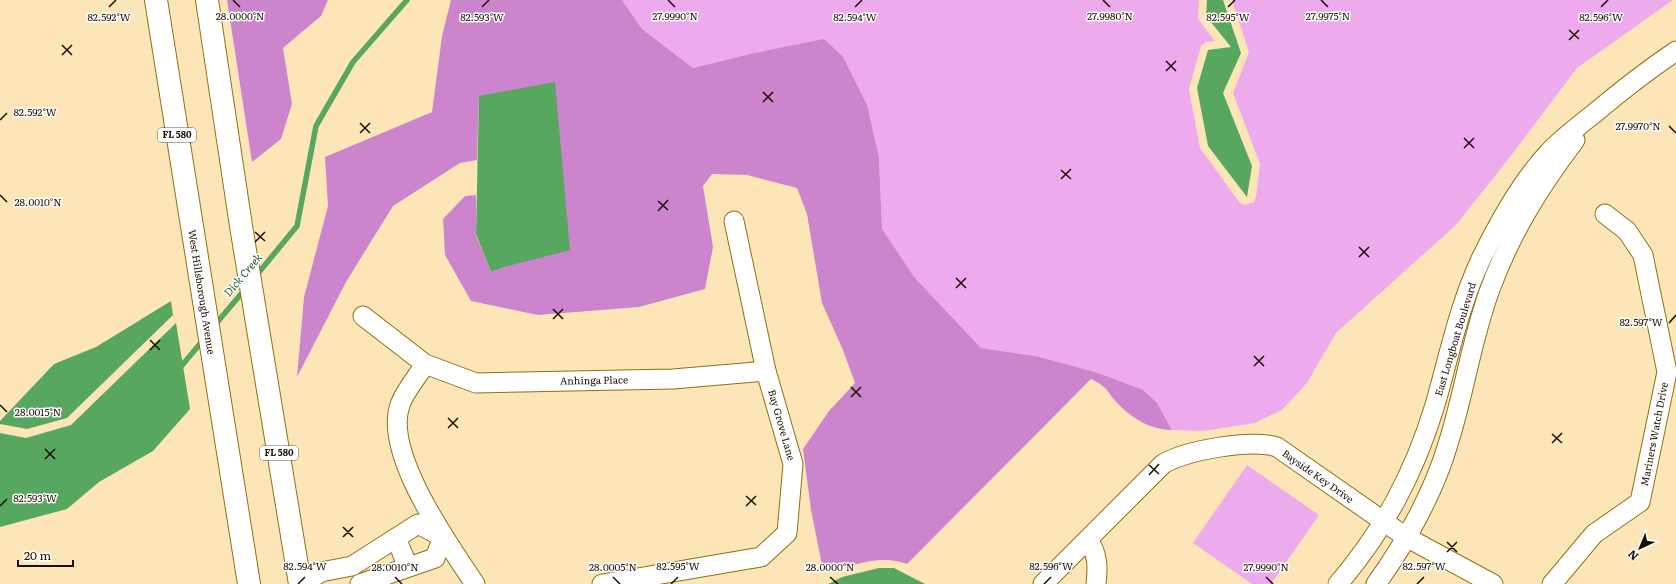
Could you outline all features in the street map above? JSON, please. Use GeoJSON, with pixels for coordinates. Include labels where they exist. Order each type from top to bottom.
{"type":"FeatureCollection","features":[{"type":"Feature","properties":{"kind":"main road","name":"West Hillsborough Avenue"},"geometry":{"type":"LineString","coordinates":[[156,0],[249,584]]}},
{"type":"Feature","properties":{"kind":"main road","name":"FL 580"},"geometry":{"type":"LineString","coordinates":[[207,0],[241,226],[300,584]]}},
{"type":"Feature","properties":{"kind":"street","name":"East Longboat Boulevard"},"geometry":{"type":"LineString","coordinates":[[1338,584],[1357,561],[1385,522],[1417,458],[1435,405],[1465,300],[1480,260],[1511,205],[1550,151],[1626,86],[1676,51]]}},
{"type":"Feature","properties":{"kind":"street","name":"East Longboat Boulevard"},"geometry":{"type":"LineString","coordinates":[[1376,584],[1406,537],[1429,492],[1448,446],[1481,316],[1510,241],[1523,215],[1541,187],[1597,110]]}},
{"type":"Feature","properties":{"kind":"street","name":"Mariners Watch Drive"},"geometry":{"type":"LineString","coordinates":[[1552,584],[1594,534],[1640,502],[1667,372],[1643,255],[1627,231],[1605,214]]}},
{"type":"Feature","properties":{"kind":"street","name":"Bay Grove Lane"},"geometry":{"type":"LineString","coordinates":[[602,584],[760,557],[787,533],[793,464],[766,371],[734,221]]}},
{"type":"Feature","properties":{"kind":"street","name":"Anhinga Place"},"geometry":{"type":"LineString","coordinates":[[363,316],[425,364],[476,383],[673,379],[766,371]]}},
{"type":"Feature","properties":{"kind":"street"},"geometry":{"type":"LineString","coordinates":[[425,364],[400,405],[397,426],[405,465],[443,537],[475,584]]}},
{"type":"Feature","properties":{"kind":"street","name":"Bayside Key Drive"},"geometry":{"type":"LineString","coordinates":[[1043,584],[1163,464],[1172,459],[1246,444],[1267,444],[1277,447],[1406,537],[1493,584]]}},
{"type":"Feature","properties":{"kind":"street"},"geometry":{"type":"LineString","coordinates":[[303,584],[321,572],[352,566],[418,524],[443,537]]}},
{"type":"Feature","properties":{"kind":"street"},"geometry":{"type":"LineString","coordinates":[[360,584],[435,558],[443,537]]}},
{"type":"Feature","properties":{"kind":"street"},"geometry":{"type":"LineString","coordinates":[[396,538],[408,568]]}},
{"type":"Feature","properties":{"kind":"street"},"geometry":{"type":"LineString","coordinates":[[1088,540],[1094,549],[1097,558],[1096,584]]}},
{"type":"Feature","properties":{"kind":"shaded area"},"geometry":{"type":"Polygon","coordinates":[[[227,0],[328,0],[321,16],[283,48],[292,104],[281,139],[252,162],[227,0]]]}},
{"type":"Feature","properties":{"kind":"shaded area"},"geometry":{"type":"Polygon","coordinates":[[[451,0],[622,0],[642,29],[693,68],[750,54],[824,39],[843,57],[867,105],[879,158],[882,229],[915,278],[981,348],[1035,356],[1098,373],[1143,390],[1157,403],[1172,430],[1150,426],[1136,419],[1118,404],[1104,387],[1091,379],[907,564],[886,560],[865,562],[823,570],[811,510],[803,449],[829,411],[855,383],[843,350],[822,303],[807,214],[797,188],[747,175],[712,174],[703,186],[713,247],[705,289],[639,307],[538,315],[471,301],[445,255],[443,219],[465,196],[476,195],[476,235],[491,272],[508,266],[479,96],[477,160],[460,163],[393,206],[346,282],[297,377],[304,297],[328,206],[325,157],[432,112],[442,36],[451,0]]]}},
{"type":"Feature","properties":{"kind":"shaded area"},"geometry":{"type":"Polygon","coordinates":[[[622,0],[1199,0],[1198,19],[1215,41],[1206,42],[1201,46],[1189,89],[1200,148],[1240,203],[1244,205],[1254,202],[1256,197],[1260,164],[1233,93],[1249,52],[1232,0],[1673,0],[1577,68],[1510,157],[1456,225],[1336,333],[1307,383],[1282,410],[1255,423],[1203,431],[1172,430],[1157,403],[1035,356],[981,348],[915,278],[882,229],[879,158],[750,54],[693,68],[642,29],[622,0]]]}},
{"type":"Feature","properties":{"kind":"shaded area"},"geometry":{"type":"Polygon","coordinates":[[[1207,0],[1223,0],[1241,53],[1223,93],[1252,166],[1247,197],[1208,146],[1197,88],[1208,50],[1231,47],[1206,16],[1207,0]]]}},
{"type":"Feature","properties":{"kind":"shaded area"},"geometry":{"type":"Polygon","coordinates":[[[555,82],[570,250],[508,266],[491,272],[476,234],[479,96],[555,82]]]}},
{"type":"Feature","properties":{"kind":"shaded area"},"geometry":{"type":"Polygon","coordinates":[[[171,301],[173,315],[67,418],[27,429],[0,424],[0,421],[54,364],[96,347],[171,301]]]}},
{"type":"Feature","properties":{"kind":"shaded area"},"geometry":{"type":"Polygon","coordinates":[[[176,323],[190,409],[153,451],[99,482],[67,509],[0,527],[0,433],[26,438],[71,425],[176,323]]]}},
{"type":"Feature","properties":{"kind":"shaded area"},"geometry":{"type":"Polygon","coordinates":[[[1247,465],[1319,515],[1271,584],[1252,584],[1193,543],[1247,465]]]}},
{"type":"Feature","properties":{"kind":"shaded area"},"geometry":{"type":"Polygon","coordinates":[[[879,568],[894,568],[925,584],[828,584],[842,577],[879,568]]]}},
{"type":"Feature","properties":{"kind":"waterway","name":"Dick Creek"},"geometry":{"type":"LineString","coordinates":[[255,277],[297,226],[316,126],[353,62],[407,0]]}},
{"type":"Feature","properties":{"kind":"waterway","name":"Dick Creek"},"geometry":{"type":"LineString","coordinates":[[214,326],[246,288]]}},
{"type":"Feature","properties":{"kind":"waterway","name":"Dick Creek"},"geometry":{"type":"LineString","coordinates":[[179,369],[204,339]]}}]}
